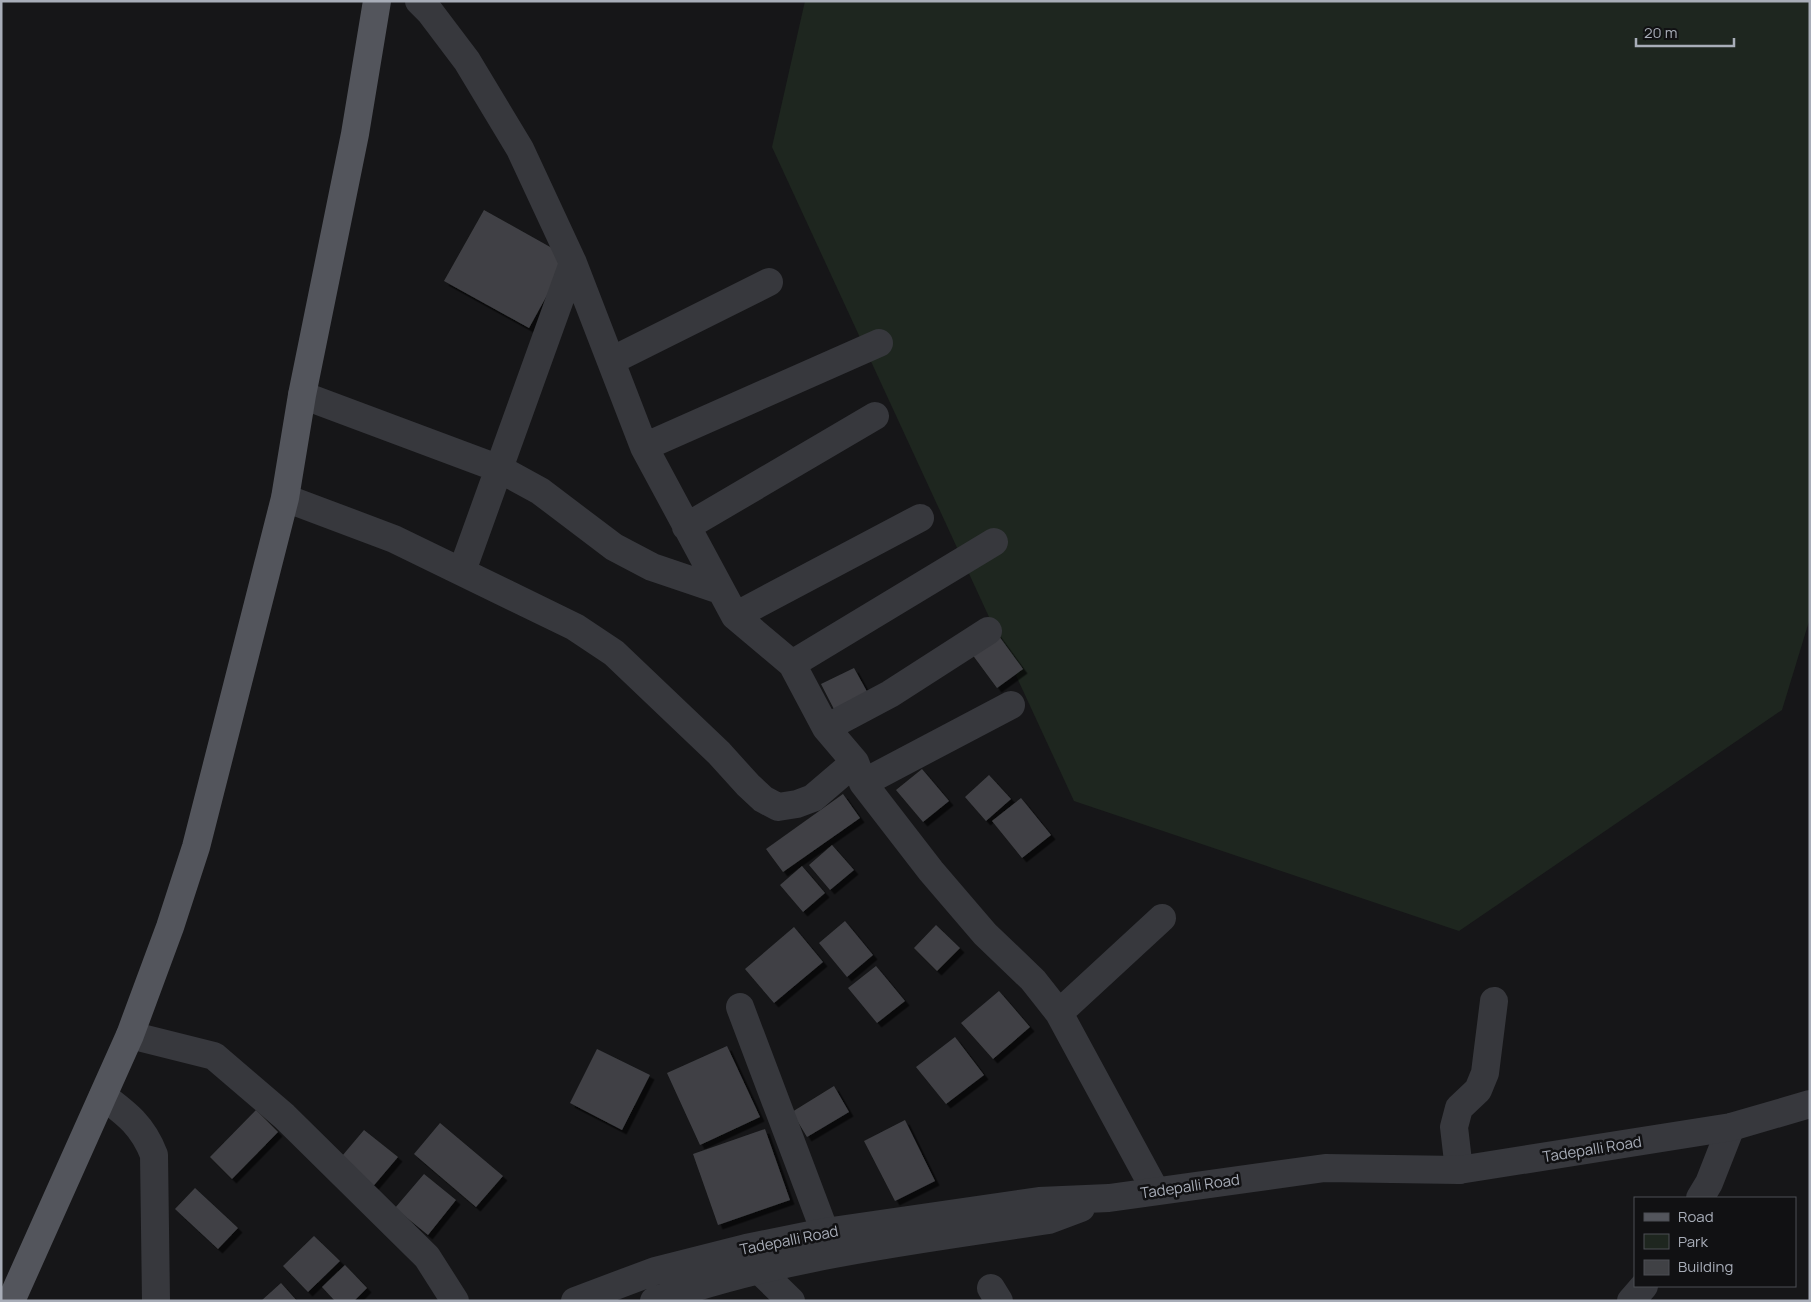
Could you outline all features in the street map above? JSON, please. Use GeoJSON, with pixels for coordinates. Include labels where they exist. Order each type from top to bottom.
{"type":"FeatureCollection","features":[{"type":"Feature","properties":{"kind":"main road"},"geometry":{"type":"LineString","coordinates":[[11,1301],[130,1035],[170,927],[196,847],[285,498],[302,395],[355,134],[377,1]]}},
{"type":"Feature","properties":{"kind":"street"},"geometry":{"type":"LineString","coordinates":[[419,1],[430,12],[467,61],[520,149],[573,263],[644,446],[735,616],[792,664],[826,728],[931,871],[984,934],[1033,980],[1060,1013],[1155,1190]]}},
{"type":"Feature","properties":{"kind":"street"},"geometry":{"type":"LineString","coordinates":[[462,571],[573,263]]}},
{"type":"Feature","properties":{"kind":"street"},"geometry":{"type":"LineString","coordinates":[[611,361],[769,282]]}},
{"type":"Feature","properties":{"kind":"street"},"geometry":{"type":"LineString","coordinates":[[644,446],[879,343]]}},
{"type":"Feature","properties":{"kind":"street"},"geometry":{"type":"LineString","coordinates":[[302,395],[500,469],[540,491],[614,547],[652,567],[720,590]]}},
{"type":"Feature","properties":{"kind":"street"},"geometry":{"type":"LineString","coordinates":[[686,527],[875,416]]}},
{"type":"Feature","properties":{"kind":"street"},"geometry":{"type":"LineString","coordinates":[[285,498],[394,539],[575,627],[614,653],[763,799],[778,806],[798,804],[813,798],[859,772],[1011,705]]}},
{"type":"Feature","properties":{"kind":"street"},"geometry":{"type":"LineString","coordinates":[[735,616],[920,518]]}},
{"type":"Feature","properties":{"kind":"street"},"geometry":{"type":"LineString","coordinates":[[792,664],[994,542]]}},
{"type":"Feature","properties":{"kind":"street"},"geometry":{"type":"LineString","coordinates":[[826,728],[890,694],[988,631]]}},
{"type":"Feature","properties":{"kind":"street"},"geometry":{"type":"LineString","coordinates":[[1060,1013],[1162,918]]}},
{"type":"Feature","properties":{"kind":"street"},"geometry":{"type":"LineString","coordinates":[[1459,1170],[1454,1127],[1459,1108],[1478,1090],[1485,1073],[1494,1001]]}},
{"type":"Feature","properties":{"kind":"street"},"geometry":{"type":"LineString","coordinates":[[740,1008],[825,1232]]}},
{"type":"Feature","properties":{"kind":"street"},"geometry":{"type":"LineString","coordinates":[[130,1035],[214,1056],[284,1116],[427,1258],[455,1301]]}},
{"type":"Feature","properties":{"kind":"street"},"geometry":{"type":"LineString","coordinates":[[103,1096],[133,1120],[148,1137],[154,1155],[156,1301]]}},
{"type":"Feature","properties":{"kind":"street","name":"Tadepalli Road"},"geometry":{"type":"LineString","coordinates":[[574,1301],[655,1271],[746,1248],[825,1232],[1039,1201],[1109,1198],[1155,1190],[1324,1168],[1459,1170],[1731,1127],[1810,1104]]}},
{"type":"Feature","properties":{"kind":"street"},"geometry":{"type":"LineString","coordinates":[[1701,1197],[1731,1127]]}},
{"type":"Feature","properties":{"kind":"street"},"geometry":{"type":"LineString","coordinates":[[654,1301],[706,1282],[759,1270],[890,1244],[1048,1220],[1109,1198]]}},
{"type":"Feature","properties":{"kind":"street"},"geometry":{"type":"LineString","coordinates":[[759,1270],[791,1301]]}},
{"type":"Feature","properties":{"kind":"street"},"geometry":{"type":"LineString","coordinates":[[1631,1301],[1643,1287]]}},
{"type":"Feature","properties":{"kind":"green space"},"geometry":{"type":"Polygon","coordinates":[[[805,1],[1810,1],[1810,618],[1782,710],[1459,931],[1074,801],[772,147],[805,1]]]}},
{"type":"Feature","properties":{"kind":"building"},"geometry":{"type":"Polygon","coordinates":[[[484,210],[568,257],[529,328],[444,281],[484,210]]]}},
{"type":"Feature","properties":{"kind":"building"},"geometry":{"type":"Polygon","coordinates":[[[996,632],[1023,669],[997,688],[969,650],[996,632]]]}},
{"type":"Feature","properties":{"kind":"building"},"geometry":{"type":"Polygon","coordinates":[[[854,668],[870,697],[837,715],[821,684],[854,668]]]}},
{"type":"Feature","properties":{"kind":"building"},"geometry":{"type":"Polygon","coordinates":[[[922,769],[949,801],[923,822],[896,790],[922,769]]]}},
{"type":"Feature","properties":{"kind":"building"},"geometry":{"type":"Polygon","coordinates":[[[989,775],[1011,799],[986,821],[965,797],[989,775]]]}},
{"type":"Feature","properties":{"kind":"building"},"geometry":{"type":"Polygon","coordinates":[[[843,794],[860,818],[783,872],[766,849],[843,794]]]}},
{"type":"Feature","properties":{"kind":"building"},"geometry":{"type":"Polygon","coordinates":[[[1021,798],[1051,835],[1022,858],[992,821],[1021,798]]]}},
{"type":"Feature","properties":{"kind":"building"},"geometry":{"type":"Polygon","coordinates":[[[832,845],[854,870],[830,890],[809,865],[832,845]]]}},
{"type":"Feature","properties":{"kind":"building"},"geometry":{"type":"Polygon","coordinates":[[[802,866],[825,893],[803,912],[780,885],[802,866]]]}},
{"type":"Feature","properties":{"kind":"building"},"geometry":{"type":"Polygon","coordinates":[[[845,921],[873,955],[847,977],[819,943],[845,921]]]}},
{"type":"Feature","properties":{"kind":"building"},"geometry":{"type":"Polygon","coordinates":[[[936,925],[960,948],[937,971],[914,948],[936,925]]]}},
{"type":"Feature","properties":{"kind":"building"},"geometry":{"type":"Polygon","coordinates":[[[794,927],[823,962],[774,1003],[745,969],[794,927]]]}},
{"type":"Feature","properties":{"kind":"building"},"geometry":{"type":"Polygon","coordinates":[[[876,966],[905,1001],[877,1023],[848,988],[876,966]]]}},
{"type":"Feature","properties":{"kind":"building"},"geometry":{"type":"Polygon","coordinates":[[[999,991],[1030,1027],[993,1059],[961,1023],[999,991]]]}},
{"type":"Feature","properties":{"kind":"building"},"geometry":{"type":"Polygon","coordinates":[[[955,1037],[984,1075],[946,1104],[916,1067],[955,1037]]]}},
{"type":"Feature","properties":{"kind":"building"},"geometry":{"type":"Polygon","coordinates":[[[727,1046],[760,1117],[700,1145],[667,1073],[727,1046]]]}},
{"type":"Feature","properties":{"kind":"building"},"geometry":{"type":"Polygon","coordinates":[[[597,1049],[650,1075],[622,1130],[570,1103],[597,1049]]]}},
{"type":"Feature","properties":{"kind":"building"},"geometry":{"type":"Polygon","coordinates":[[[834,1086],[849,1112],[807,1137],[792,1112],[834,1086]]]}},
{"type":"Feature","properties":{"kind":"building"},"geometry":{"type":"Polygon","coordinates":[[[256,1110],[278,1132],[232,1179],[210,1157],[256,1110]]]}},
{"type":"Feature","properties":{"kind":"building"},"geometry":{"type":"Polygon","coordinates":[[[905,1120],[935,1181],[895,1201],[864,1141],[905,1120]]]}},
{"type":"Feature","properties":{"kind":"building"},"geometry":{"type":"Polygon","coordinates":[[[440,1123],[503,1176],[476,1207],[414,1154],[440,1123]]]}},
{"type":"Feature","properties":{"kind":"building"},"geometry":{"type":"Polygon","coordinates":[[[765,1129],[790,1200],[718,1225],[693,1154],[765,1129]]]}},
{"type":"Feature","properties":{"kind":"building"},"geometry":{"type":"Polygon","coordinates":[[[364,1130],[398,1157],[370,1190],[337,1162],[364,1130]]]}},
{"type":"Feature","properties":{"kind":"building"},"geometry":{"type":"Polygon","coordinates":[[[424,1174],[456,1200],[428,1235],[395,1208],[424,1174]]]}},
{"type":"Feature","properties":{"kind":"building"},"geometry":{"type":"Polygon","coordinates":[[[195,1188],[238,1228],[218,1249],[175,1209],[195,1188]]]}},
{"type":"Feature","properties":{"kind":"building"},"geometry":{"type":"Polygon","coordinates":[[[314,1236],[340,1261],[308,1292],[283,1266],[314,1236]]]}},
{"type":"Feature","properties":{"kind":"building"},"geometry":{"type":"Polygon","coordinates":[[[345,1265],[367,1288],[354,1301],[335,1301],[322,1287],[345,1265]]]}},
{"type":"Feature","properties":{"kind":"building"},"geometry":{"type":"Polygon","coordinates":[[[281,1283],[297,1301],[261,1301],[281,1283]]]}}]}
